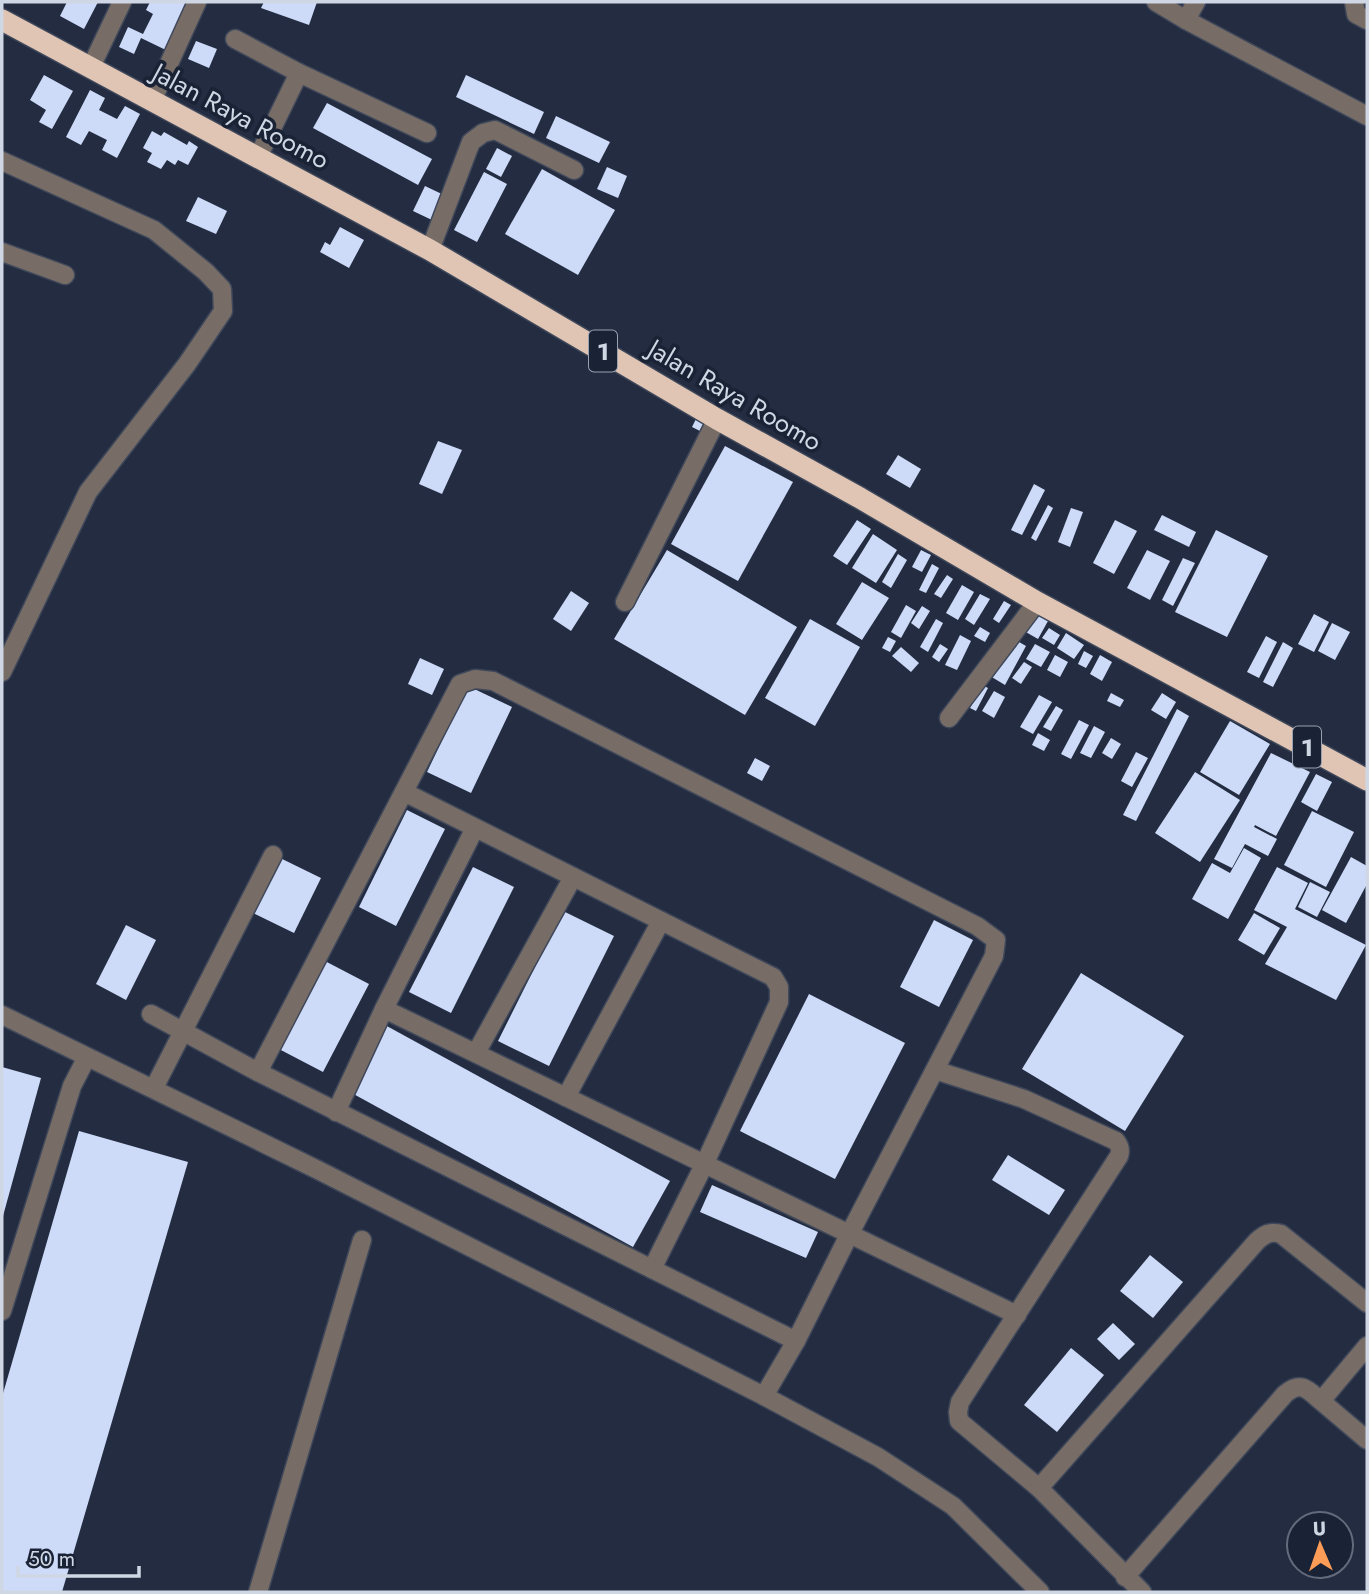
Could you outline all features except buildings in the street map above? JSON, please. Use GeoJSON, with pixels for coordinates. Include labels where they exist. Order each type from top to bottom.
{"type":"FeatureCollection","features":[{"type":"Feature","properties":{"kind":"highway","name":"Jalan Raya Roomo"},"geometry":{"type":"LineString","coordinates":[[2,20],[430,250],[718,419],[1037,601],[1367,780]]}},
{"type":"Feature","properties":{"kind":"street"},"geometry":{"type":"LineString","coordinates":[[91,67],[122,2]]}},
{"type":"Feature","properties":{"kind":"street"},"geometry":{"type":"LineString","coordinates":[[152,101],[197,2]]}},
{"type":"Feature","properties":{"kind":"street"},"geometry":{"type":"LineString","coordinates":[[1156,2],[1367,116]]}},
{"type":"Feature","properties":{"kind":"street"},"geometry":{"type":"LineString","coordinates":[[1186,20],[1196,2]]}},
{"type":"Feature","properties":{"kind":"street"},"geometry":{"type":"LineString","coordinates":[[1354,2],[1356,14],[1367,20]]}},
{"type":"Feature","properties":{"kind":"street"},"geometry":{"type":"LineString","coordinates":[[235,40],[427,133]]}},
{"type":"Feature","properties":{"kind":"street"},"geometry":{"type":"LineString","coordinates":[[258,157],[299,73]]}},
{"type":"Feature","properties":{"kind":"street"},"geometry":{"type":"LineString","coordinates":[[430,250],[471,142],[483,133],[495,130],[574,170]]}},
{"type":"Feature","properties":{"kind":"street"},"geometry":{"type":"LineString","coordinates":[[2,161],[154,230],[206,272],[222,289],[223,311],[187,364],[88,492],[2,672]]}},
{"type":"Feature","properties":{"kind":"street"},"geometry":{"type":"LineString","coordinates":[[2,252],[65,275]]}},
{"type":"Feature","properties":{"kind":"street"},"geometry":{"type":"LineString","coordinates":[[625,602],[718,419]]}},
{"type":"Feature","properties":{"kind":"street"},"geometry":{"type":"LineString","coordinates":[[949,718],[1037,601]]}},
{"type":"Feature","properties":{"kind":"street"},"geometry":{"type":"LineString","coordinates":[[258,1072],[460,684],[475,679],[493,681],[977,926],[996,940],[994,956],[796,1341],[764,1396]]}},
{"type":"Feature","properties":{"kind":"street"},"geometry":{"type":"LineString","coordinates":[[404,792],[773,977],[779,988],[779,1002],[705,1163],[652,1269]]}},
{"type":"Feature","properties":{"kind":"street"},"geometry":{"type":"LineString","coordinates":[[336,1112],[384,1009],[475,828]]}},
{"type":"Feature","properties":{"kind":"street"},"geometry":{"type":"LineString","coordinates":[[153,1088],[273,855]]}},
{"type":"Feature","properties":{"kind":"street"},"geometry":{"type":"LineString","coordinates":[[476,1053],[573,877]]}},
{"type":"Feature","properties":{"kind":"street"},"geometry":{"type":"LineString","coordinates":[[566,1097],[662,921]]}},
{"type":"Feature","properties":{"kind":"street"},"geometry":{"type":"LineString","coordinates":[[384,1009],[1017,1315]]}},
{"type":"Feature","properties":{"kind":"street"},"geometry":{"type":"LineString","coordinates":[[152,1014],[336,1112],[796,1341]]}},
{"type":"Feature","properties":{"kind":"street"},"geometry":{"type":"LineString","coordinates":[[2,1015],[80,1071],[153,1088],[764,1396],[878,1457],[953,1506],[1040,1592]]}},
{"type":"Feature","properties":{"kind":"street"},"geometry":{"type":"LineString","coordinates":[[935,1070],[1024,1099],[1119,1144],[1119,1156],[960,1402],[958,1412],[959,1420],[1039,1488],[1142,1592]]}},
{"type":"Feature","properties":{"kind":"street"},"geometry":{"type":"LineString","coordinates":[[2,1311],[80,1071]]}},
{"type":"Feature","properties":{"kind":"street"},"geometry":{"type":"LineString","coordinates":[[1039,1488],[1257,1241],[1267,1233],[1281,1234],[1367,1303]]}},
{"type":"Feature","properties":{"kind":"street"},"geometry":{"type":"LineString","coordinates":[[258,1592],[362,1240]]}},
{"type":"Feature","properties":{"kind":"street"},"geometry":{"type":"LineString","coordinates":[[1321,1401],[1367,1346]]}},
{"type":"Feature","properties":{"kind":"street"},"geometry":{"type":"LineString","coordinates":[[1125,1577],[1292,1388],[1306,1389],[1367,1440]]}}]}
